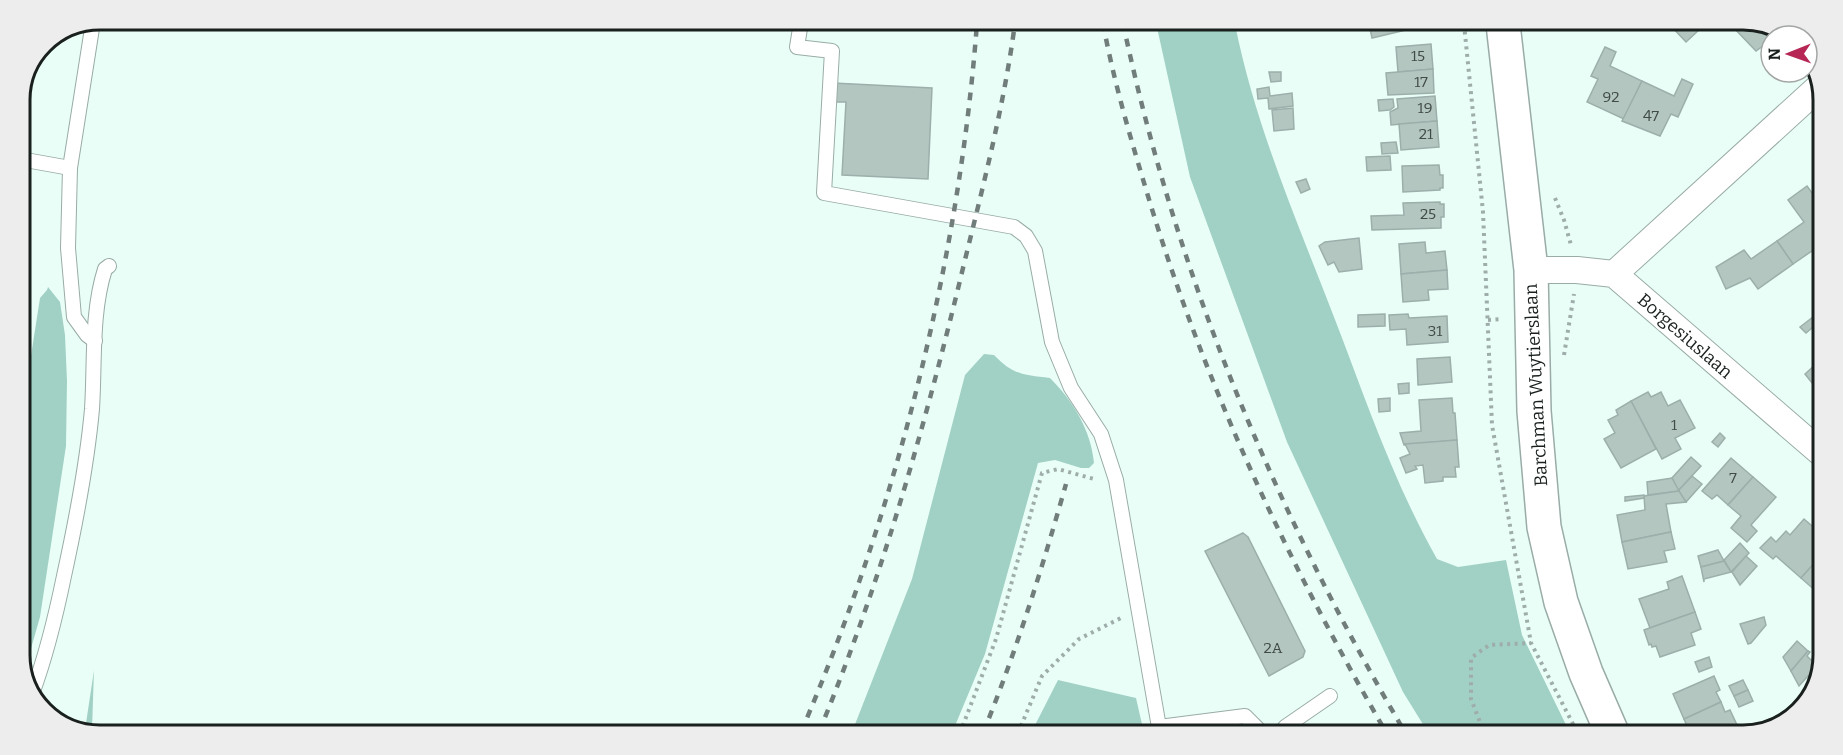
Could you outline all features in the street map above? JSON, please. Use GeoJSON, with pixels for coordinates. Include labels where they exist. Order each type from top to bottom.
{"type":"FeatureCollection","features":[{"type":"Feature","properties":{"kind":"main road","name":"Barchman Wuytierslaan"},"geometry":{"type":"LineString","coordinates":[[1504,30],[1531,270],[1534,411],[1544,527],[1561,602],[1586,674],[1609,725]]}},
{"type":"Feature","properties":{"kind":"street"},"geometry":{"type":"LineString","coordinates":[[1531,270],[1577,270],[1614,274],[1813,93]]}},
{"type":"Feature","properties":{"kind":"street","name":"Borgesiuslaan"},"geometry":{"type":"LineString","coordinates":[[1614,274],[1813,446]]}},
{"type":"Feature","properties":{"kind":"lane"},"geometry":{"type":"LineString","coordinates":[[800,30],[797,47],[832,51],[824,193],[1014,227],[1026,236],[1035,251],[1052,342],[1071,388],[1101,434],[1116,480],[1159,725]]}},
{"type":"Feature","properties":{"kind":"lane"},"geometry":{"type":"LineString","coordinates":[[92,31],[70,168],[68,248],[70,294],[74,317],[87,335],[95,341]]}},
{"type":"Feature","properties":{"kind":"lane"},"geometry":{"type":"LineString","coordinates":[[30,161],[70,168]]}},
{"type":"Feature","properties":{"kind":"lane"},"geometry":{"type":"LineString","coordinates":[[36,682],[57,609],[73,536],[92,410],[95,341],[102,278],[105,269],[110,266]]}},
{"type":"Feature","properties":{"kind":"lane"},"geometry":{"type":"LineString","coordinates":[[1288,725],[1330,696]]}},
{"type":"Feature","properties":{"kind":"lane"},"geometry":{"type":"LineString","coordinates":[[1190,725],[1245,716],[1254,725]]}},
{"type":"Feature","properties":{"kind":"path","name":"Barchman Wuytierslaan"},"geometry":{"type":"LineString","coordinates":[[1552,192],[1564,220],[1577,270],[1571,323],[1563,363]]}},
{"type":"Feature","properties":{"kind":"path"},"geometry":{"type":"LineString","coordinates":[[963,725],[996,639],[1042,473],[1058,469],[1100,480],[1116,480]]}},
{"type":"Feature","properties":{"kind":"path"},"geometry":{"type":"LineString","coordinates":[[1021,725],[1042,676],[1079,639],[1139,610]]}},
{"type":"Feature","properties":{"kind":"path"},"geometry":{"type":"LineString","coordinates":[[1481,725],[1471,699],[1471,658],[1489,645],[1531,643]]}},
{"type":"Feature","properties":{"kind":"green space"},"geometry":{"type":"Polygon","coordinates":[[[1158,30],[1236,30],[1243,62],[1278,172],[1369,409],[1421,530],[1437,559],[1458,567],[1506,560],[1522,635],[1566,725],[1423,725],[1403,692],[1287,442],[1190,177],[1158,30]]]}},
{"type":"Feature","properties":{"kind":"green space"},"geometry":{"type":"Polygon","coordinates":[[[48,287],[60,302],[65,335],[66,446],[40,617],[30,652],[30,362],[40,298],[48,287]]]}},
{"type":"Feature","properties":{"kind":"green space"},"geometry":{"type":"Polygon","coordinates":[[[984,354],[994,355],[1007,367],[1019,373],[1050,378],[1080,417],[1089,439],[1094,463],[1089,468],[1081,468],[1055,460],[1038,463],[985,654],[955,725],[855,725],[912,579],[965,375],[984,354]]]}},
{"type":"Feature","properties":{"kind":"green space"},"geometry":{"type":"Polygon","coordinates":[[[94,670],[92,724],[86,724],[94,670]]]}},
{"type":"Feature","properties":{"kind":"green space"},"geometry":{"type":"Polygon","coordinates":[[[1058,680],[1136,698],[1142,725],[1035,725],[1058,680]]]}},
{"type":"Feature","properties":{"kind":"building"},"geometry":{"type":"Polygon","coordinates":[[[1370,30],[1406,30],[1372,38],[1370,30]]]}},
{"type":"Feature","properties":{"kind":"building"},"geometry":{"type":"Polygon","coordinates":[[[1675,30],[1699,30],[1686,42],[1675,30]]]}},
{"type":"Feature","properties":{"kind":"building"},"geometry":{"type":"Polygon","coordinates":[[[1736,30],[1759,32],[1759,49],[1756,51],[1736,30]]]}},
{"type":"Feature","properties":{"kind":"building"},"geometry":{"type":"Polygon","coordinates":[[[1431,44],[1433,69],[1398,72],[1396,47],[1431,44]]]}},
{"type":"Feature","properties":{"kind":"building"},"geometry":{"type":"Polygon","coordinates":[[[1605,47],[1616,52],[1610,66],[1642,81],[1624,119],[1587,102],[1598,79],[1591,76],[1605,47]]]}},
{"type":"Feature","properties":{"kind":"building"},"geometry":{"type":"Polygon","coordinates":[[[1433,69],[1434,93],[1388,95],[1386,73],[1433,69]]]}},
{"type":"Feature","properties":{"kind":"building"},"geometry":{"type":"Polygon","coordinates":[[[1269,72],[1281,72],[1281,81],[1271,82],[1269,72]]]}},
{"type":"Feature","properties":{"kind":"building"},"geometry":{"type":"Polygon","coordinates":[[[1682,79],[1693,84],[1678,117],[1671,114],[1660,136],[1622,121],[1642,81],[1674,96],[1682,79]]]}},
{"type":"Feature","properties":{"kind":"building"},"geometry":{"type":"Polygon","coordinates":[[[833,83],[932,88],[928,179],[842,175],[846,102],[832,102],[833,83]]]}},
{"type":"Feature","properties":{"kind":"building"},"geometry":{"type":"Polygon","coordinates":[[[1269,87],[1270,96],[1292,93],[1293,106],[1269,109],[1268,98],[1258,99],[1257,89],[1269,87]]]}},
{"type":"Feature","properties":{"kind":"building"},"geometry":{"type":"Polygon","coordinates":[[[1435,96],[1437,121],[1391,125],[1390,112],[1398,108],[1397,99],[1435,96]]]}},
{"type":"Feature","properties":{"kind":"building"},"geometry":{"type":"Polygon","coordinates":[[[1393,99],[1394,107],[1390,110],[1379,111],[1378,100],[1393,99]]]}},
{"type":"Feature","properties":{"kind":"building"},"geometry":{"type":"Polygon","coordinates":[[[1293,108],[1294,129],[1274,131],[1272,110],[1293,108]]]}},
{"type":"Feature","properties":{"kind":"building"},"geometry":{"type":"Polygon","coordinates":[[[1437,121],[1439,147],[1401,150],[1399,124],[1437,121]]]}},
{"type":"Feature","properties":{"kind":"building"},"geometry":{"type":"Polygon","coordinates":[[[1396,142],[1398,153],[1382,154],[1381,143],[1396,142]]]}},
{"type":"Feature","properties":{"kind":"building"},"geometry":{"type":"Polygon","coordinates":[[[1390,156],[1391,170],[1367,171],[1366,157],[1390,156]]]}},
{"type":"Feature","properties":{"kind":"building"},"geometry":{"type":"Polygon","coordinates":[[[1439,165],[1440,175],[1443,175],[1443,188],[1403,192],[1402,166],[1439,165]]]}},
{"type":"Feature","properties":{"kind":"building"},"geometry":{"type":"Polygon","coordinates":[[[1306,179],[1310,189],[1301,193],[1296,182],[1306,179]]]}},
{"type":"Feature","properties":{"kind":"building"},"geometry":{"type":"Polygon","coordinates":[[[1807,186],[1813,194],[1813,250],[1793,264],[1777,241],[1804,222],[1788,200],[1807,186]]]}},
{"type":"Feature","properties":{"kind":"building"},"geometry":{"type":"Polygon","coordinates":[[[1440,202],[1444,204],[1441,228],[1372,230],[1371,216],[1404,215],[1403,203],[1440,202]]]}},
{"type":"Feature","properties":{"kind":"building"},"geometry":{"type":"Polygon","coordinates":[[[1359,238],[1362,269],[1339,272],[1334,262],[1328,265],[1319,246],[1325,242],[1359,238]]]}},
{"type":"Feature","properties":{"kind":"building"},"geometry":{"type":"Polygon","coordinates":[[[1777,241],[1793,264],[1758,289],[1750,278],[1726,289],[1716,267],[1744,250],[1751,259],[1777,241]]]}},
{"type":"Feature","properties":{"kind":"building"},"geometry":{"type":"Polygon","coordinates":[[[1425,242],[1426,253],[1445,251],[1447,270],[1401,274],[1399,244],[1425,242]]]}},
{"type":"Feature","properties":{"kind":"building"},"geometry":{"type":"Polygon","coordinates":[[[1447,270],[1448,289],[1428,290],[1429,300],[1403,302],[1401,274],[1447,270]]]}},
{"type":"Feature","properties":{"kind":"building"},"geometry":{"type":"Polygon","coordinates":[[[1385,314],[1385,326],[1358,327],[1358,315],[1385,314]]]}},
{"type":"Feature","properties":{"kind":"building"},"geometry":{"type":"Polygon","coordinates":[[[1408,314],[1409,318],[1447,316],[1448,342],[1407,345],[1406,329],[1390,330],[1389,315],[1408,314]]]}},
{"type":"Feature","properties":{"kind":"building"},"geometry":{"type":"Polygon","coordinates":[[[1813,317],[1813,327],[1806,333],[1800,327],[1813,317]]]}},
{"type":"Feature","properties":{"kind":"building"},"geometry":{"type":"Polygon","coordinates":[[[1450,357],[1452,382],[1418,385],[1417,359],[1450,357]]]}},
{"type":"Feature","properties":{"kind":"building"},"geometry":{"type":"Polygon","coordinates":[[[1813,367],[1813,384],[1805,374],[1813,367]]]}},
{"type":"Feature","properties":{"kind":"building"},"geometry":{"type":"Polygon","coordinates":[[[1409,383],[1409,393],[1399,394],[1398,384],[1409,383]]]}},
{"type":"Feature","properties":{"kind":"building"},"geometry":{"type":"Polygon","coordinates":[[[1648,392],[1651,397],[1661,392],[1668,406],[1680,400],[1695,428],[1675,438],[1681,449],[1662,459],[1631,401],[1648,392]]]}},
{"type":"Feature","properties":{"kind":"building"},"geometry":{"type":"Polygon","coordinates":[[[1390,398],[1390,411],[1379,412],[1378,399],[1390,398]]]}},
{"type":"Feature","properties":{"kind":"building"},"geometry":{"type":"Polygon","coordinates":[[[1452,398],[1457,440],[1404,445],[1400,433],[1421,431],[1419,400],[1452,398]]]}},
{"type":"Feature","properties":{"kind":"building"},"geometry":{"type":"Polygon","coordinates":[[[1631,401],[1656,449],[1621,468],[1604,439],[1615,433],[1608,420],[1618,415],[1616,410],[1631,401]]]}},
{"type":"Feature","properties":{"kind":"building"},"geometry":{"type":"Polygon","coordinates":[[[1720,433],[1725,438],[1718,447],[1712,442],[1720,433]]]}},
{"type":"Feature","properties":{"kind":"building"},"geometry":{"type":"Polygon","coordinates":[[[1457,440],[1459,467],[1455,467],[1456,477],[1443,477],[1443,481],[1425,483],[1423,465],[1415,466],[1417,469],[1406,473],[1400,458],[1410,454],[1405,444],[1457,440]]]}},
{"type":"Feature","properties":{"kind":"building"},"geometry":{"type":"Polygon","coordinates":[[[1691,457],[1701,466],[1678,491],[1672,478],[1691,457]]]}},
{"type":"Feature","properties":{"kind":"building"},"geometry":{"type":"Polygon","coordinates":[[[1731,458],[1753,477],[1728,505],[1717,495],[1712,499],[1702,491],[1731,458]]]}},
{"type":"Feature","properties":{"kind":"building"},"geometry":{"type":"Polygon","coordinates":[[[1692,476],[1702,484],[1686,502],[1678,491],[1692,476]]]}},
{"type":"Feature","properties":{"kind":"building"},"geometry":{"type":"Polygon","coordinates":[[[1753,477],[1776,497],[1751,525],[1757,531],[1747,542],[1731,528],[1741,516],[1728,505],[1753,477]]]}},
{"type":"Feature","properties":{"kind":"building"},"geometry":{"type":"Polygon","coordinates":[[[1672,478],[1679,491],[1648,495],[1647,482],[1672,478]]]}},
{"type":"Feature","properties":{"kind":"building"},"geometry":{"type":"Polygon","coordinates":[[[1679,491],[1686,502],[1666,504],[1671,532],[1622,542],[1617,515],[1645,510],[1644,496],[1679,491]]]}},
{"type":"Feature","properties":{"kind":"building"},"geometry":{"type":"Polygon","coordinates":[[[1644,495],[1644,498],[1625,501],[1625,497],[1644,495]]]}},
{"type":"Feature","properties":{"kind":"building"},"geometry":{"type":"Polygon","coordinates":[[[1804,519],[1813,527],[1813,565],[1801,578],[1776,556],[1773,559],[1760,548],[1771,537],[1776,542],[1786,531],[1790,535],[1804,519]]]}},
{"type":"Feature","properties":{"kind":"building"},"geometry":{"type":"Polygon","coordinates":[[[1671,532],[1675,549],[1664,551],[1667,562],[1628,569],[1622,542],[1671,532]]]}},
{"type":"Feature","properties":{"kind":"building"},"geometry":{"type":"Polygon","coordinates":[[[1243,533],[1248,537],[1305,651],[1303,657],[1269,676],[1205,551],[1243,533]]]}},
{"type":"Feature","properties":{"kind":"building"},"geometry":{"type":"Polygon","coordinates":[[[1740,543],[1749,553],[1731,572],[1724,560],[1740,543]]]}},
{"type":"Feature","properties":{"kind":"building"},"geometry":{"type":"Polygon","coordinates":[[[1718,550],[1724,561],[1701,567],[1698,556],[1718,550]]]}},
{"type":"Feature","properties":{"kind":"building"},"geometry":{"type":"Polygon","coordinates":[[[1746,556],[1757,566],[1740,585],[1732,572],[1746,556]]]}},
{"type":"Feature","properties":{"kind":"building"},"geometry":{"type":"Polygon","coordinates":[[[1724,561],[1731,572],[1704,579],[1704,582],[1701,567],[1724,561]]]}},
{"type":"Feature","properties":{"kind":"building"},"geometry":{"type":"Polygon","coordinates":[[[1813,565],[1813,589],[1801,578],[1813,565]]]}},
{"type":"Feature","properties":{"kind":"building"},"geometry":{"type":"Polygon","coordinates":[[[1682,576],[1695,612],[1650,628],[1639,599],[1669,589],[1667,582],[1682,576]]]}},
{"type":"Feature","properties":{"kind":"building"},"geometry":{"type":"Polygon","coordinates":[[[1695,612],[1701,629],[1691,633],[1695,645],[1660,657],[1656,646],[1649,645],[1644,630],[1695,612]]]}},
{"type":"Feature","properties":{"kind":"building"},"geometry":{"type":"Polygon","coordinates":[[[1764,617],[1766,625],[1748,644],[1740,624],[1764,617]]]}},
{"type":"Feature","properties":{"kind":"building"},"geometry":{"type":"Polygon","coordinates":[[[1797,641],[1808,651],[1791,671],[1783,657],[1797,641]]]}},
{"type":"Feature","properties":{"kind":"building"},"geometry":{"type":"Polygon","coordinates":[[[1808,651],[1810,652],[1807,656],[1813,662],[1811,673],[1799,686],[1791,671],[1808,651]]]}},
{"type":"Feature","properties":{"kind":"building"},"geometry":{"type":"Polygon","coordinates":[[[1709,657],[1712,667],[1699,672],[1695,662],[1709,657]]]}},
{"type":"Feature","properties":{"kind":"building"},"geometry":{"type":"Polygon","coordinates":[[[1714,676],[1720,690],[1716,692],[1721,702],[1684,719],[1673,694],[1714,676]]]}},
{"type":"Feature","properties":{"kind":"building"},"geometry":{"type":"Polygon","coordinates":[[[1743,680],[1748,690],[1734,696],[1729,686],[1743,680]]]}},
{"type":"Feature","properties":{"kind":"building"},"geometry":{"type":"Polygon","coordinates":[[[1748,690],[1753,701],[1739,707],[1734,696],[1748,690]]]}},
{"type":"Feature","properties":{"kind":"building"},"geometry":{"type":"Polygon","coordinates":[[[1721,702],[1725,712],[1730,710],[1737,725],[1687,725],[1684,719],[1721,702]]]}},
{"type":"Feature","properties":{"kind":"railway"},"geometry":{"type":"LineString","coordinates":[[804,725],[866,562],[894,474],[918,384],[955,204],[968,113],[976,30]]}},
{"type":"Feature","properties":{"kind":"railway"},"geometry":{"type":"LineString","coordinates":[[822,725],[882,561],[917,445],[985,176],[1005,85],[1014,30]]}},
{"type":"Feature","properties":{"kind":"railway"},"geometry":{"type":"LineString","coordinates":[[1104,30],[1116,85],[1145,186],[1193,329],[1220,398],[1281,535],[1382,725]]}},
{"type":"Feature","properties":{"kind":"railway"},"geometry":{"type":"LineString","coordinates":[[1125,30],[1145,117],[1171,209],[1201,300],[1235,390],[1314,565],[1358,650],[1401,725]]}},
{"type":"Feature","properties":{"kind":"railway"},"geometry":{"type":"LineString","coordinates":[[986,725],[1028,610],[1066,484]]}}]}
